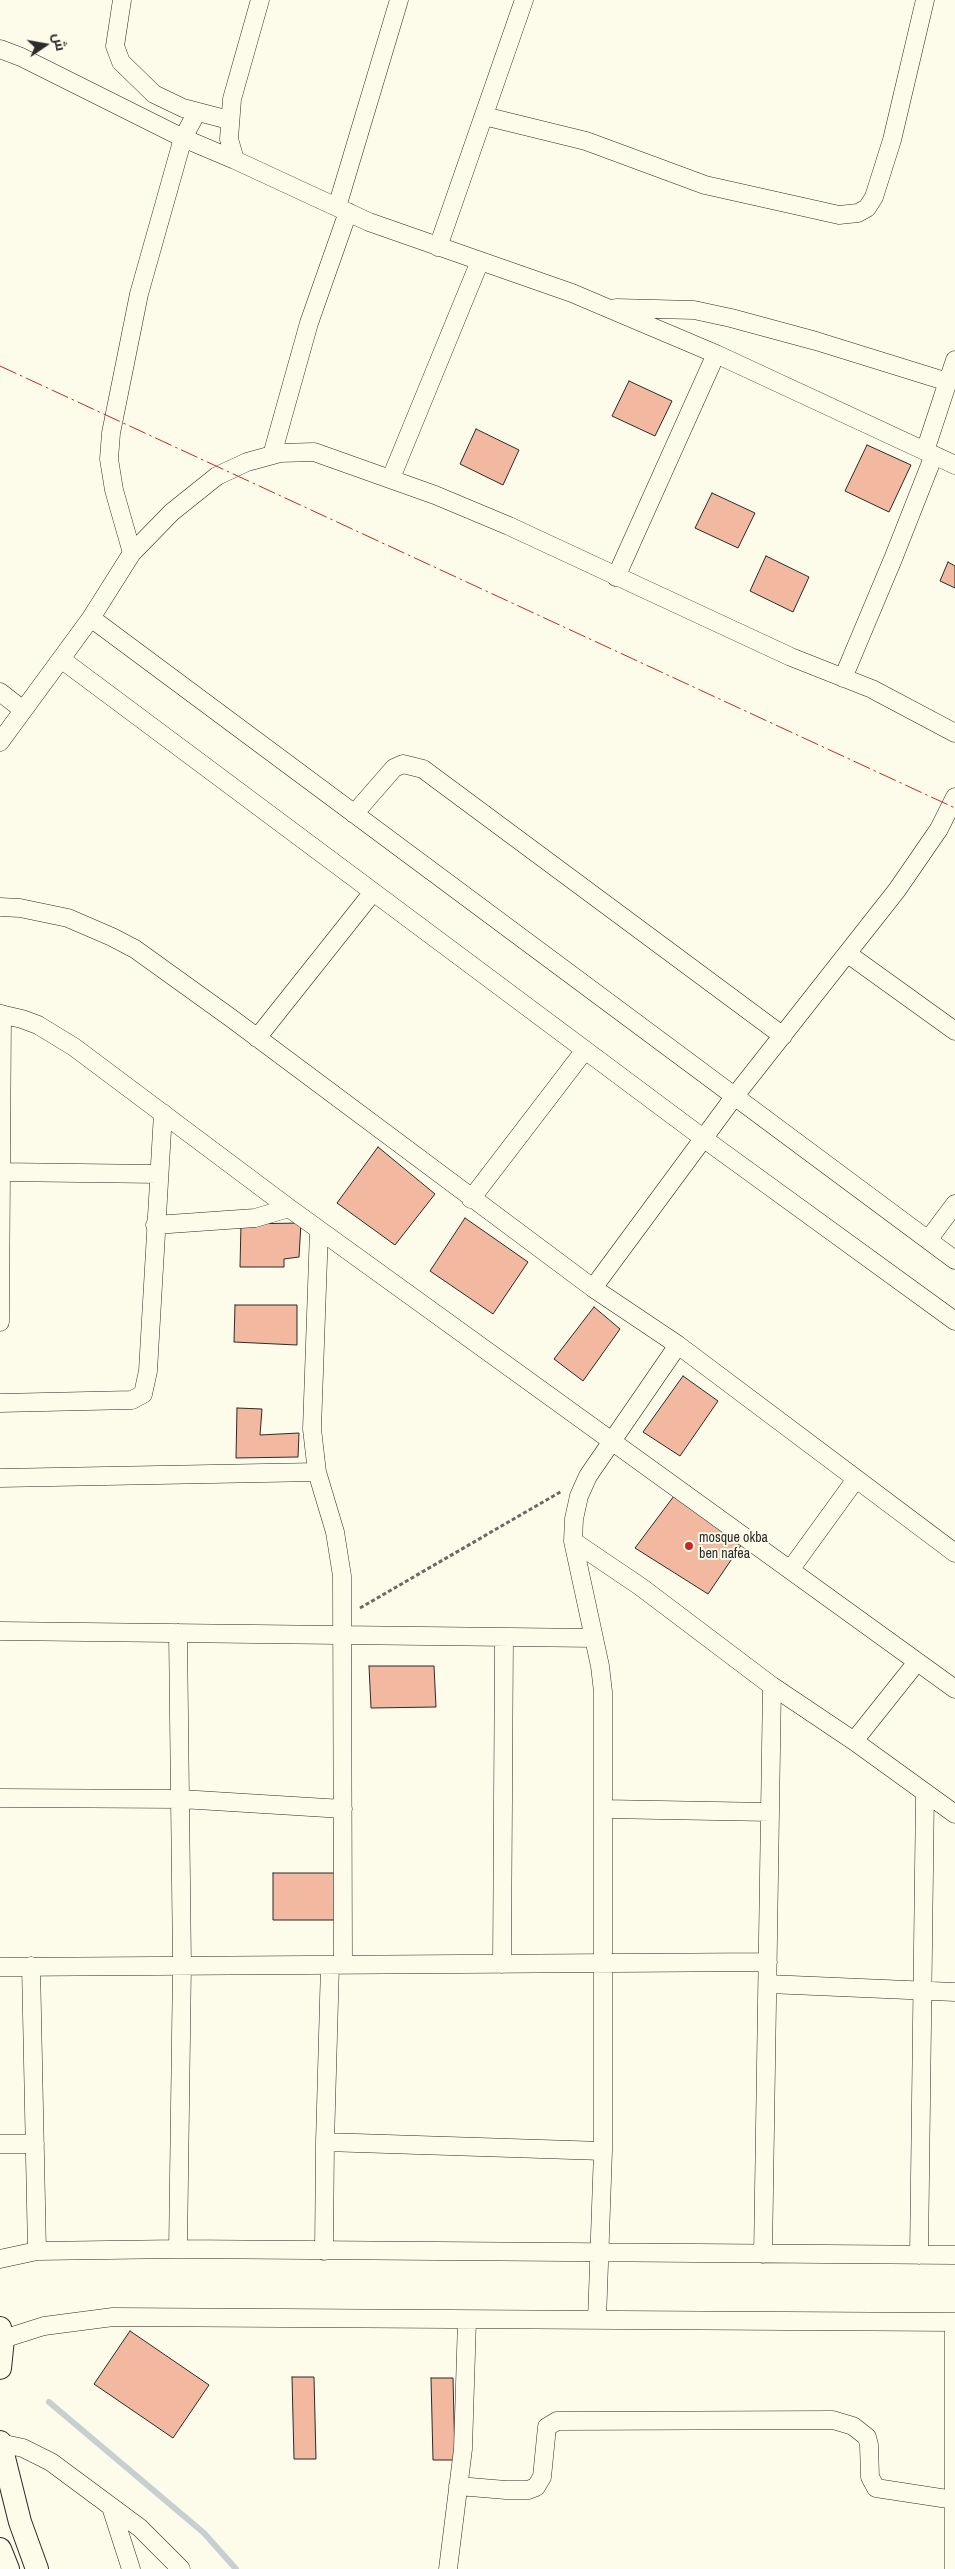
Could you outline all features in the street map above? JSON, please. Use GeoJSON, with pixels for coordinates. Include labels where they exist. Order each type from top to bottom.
{"type":"FeatureCollection","features":[{"type":"Feature","properties":{"kind":"street"},"geometry":{"type":"LineString","coordinates":[[122,0],[115,46],[121,62],[154,94],[197,112],[229,120]]}},
{"type":"Feature","properties":{"kind":"street"},"geometry":{"type":"LineString","coordinates":[[235,160],[230,139],[229,120],[232,99],[260,0]]}},
{"type":"Feature","properties":{"kind":"street"},"geometry":{"type":"LineString","coordinates":[[272,455],[342,210],[399,0]]}},
{"type":"Feature","properties":{"kind":"street"},"geometry":{"type":"LineString","coordinates":[[438,246],[524,0]]}},
{"type":"Feature","properties":{"kind":"street"},"geometry":{"type":"LineString","coordinates":[[484,116],[586,141],[705,185],[839,215],[858,213],[867,208],[874,197],[892,140],[925,0]]}},
{"type":"Feature","properties":{"kind":"street"},"geometry":{"type":"LineString","coordinates":[[0,49],[183,138],[369,222],[605,307],[716,354],[955,465]]}},
{"type":"Feature","properties":{"kind":"street"},"geometry":{"type":"LineString","coordinates":[[132,553],[114,490],[109,459],[111,433],[139,294],[183,138],[197,112]]}},
{"type":"Feature","properties":{"kind":"street"},"geometry":{"type":"LineString","coordinates":[[391,478],[480,261]]}},
{"type":"Feature","properties":{"kind":"street"},"geometry":{"type":"LineString","coordinates":[[605,307],[694,310],[731,318],[816,341],[948,382]]}},
{"type":"Feature","properties":{"kind":"street"},"geometry":{"type":"LineString","coordinates":[[616,577],[716,354]]}},
{"type":"Feature","properties":{"kind":"street"},"geometry":{"type":"LineString","coordinates":[[843,678],[893,560],[929,453],[955,360]]}},
{"type":"Feature","properties":{"kind":"street"},"geometry":{"type":"LineString","coordinates":[[0,742],[91,618],[132,553],[172,512],[216,476],[272,455],[314,452],[391,478],[509,526],[791,657],[872,689],[954,728]]}},
{"type":"Feature","properties":{"kind":"street"},"geometry":{"type":"LineString","coordinates":[[91,618],[955,1260]]}},
{"type":"Feature","properties":{"kind":"street"},"geometry":{"type":"LineString","coordinates":[[61,659],[703,1138],[955,1321]]}},
{"type":"Feature","properties":{"kind":"street"},"geometry":{"type":"LineString","coordinates":[[0,692],[23,710]]}},
{"type":"Feature","properties":{"kind":"street"},"geometry":{"type":"LineString","coordinates":[[354,814],[394,768],[403,764],[423,769],[783,1036]]}},
{"type":"Feature","properties":{"kind":"street"},"geometry":{"type":"LineString","coordinates":[[593,1288],[734,1097],[897,890],[939,829],[955,797]]}},
{"type":"Feature","properties":{"kind":"street"},"geometry":{"type":"LineString","coordinates":[[258,1038],[373,892]]}},
{"type":"Feature","properties":{"kind":"street"},"geometry":{"type":"LineString","coordinates":[[0,907],[20,908],[68,918],[135,949],[258,1038],[471,1199],[593,1288],[678,1345],[955,1553]]}},
{"type":"Feature","properties":{"kind":"street"},"geometry":{"type":"LineString","coordinates":[[848,954],[955,1031]]}},
{"type":"Feature","properties":{"kind":"street"},"geometry":{"type":"LineString","coordinates":[[0,1322],[1,1014],[22,1019],[60,1037],[288,1208],[955,1689]]}},
{"type":"Feature","properties":{"kind":"street"},"geometry":{"type":"LineString","coordinates":[[471,1199],[585,1050]]}},
{"type":"Feature","properties":{"kind":"street"},"geometry":{"type":"LineString","coordinates":[[0,1403],[132,1400],[143,1394],[148,1371],[162,1113]]}},
{"type":"Feature","properties":{"kind":"street"},"geometry":{"type":"LineString","coordinates":[[1,1172],[158,1174]]}},
{"type":"Feature","properties":{"kind":"street"},"geometry":{"type":"LineString","coordinates":[[928,1240],[955,1204]]}},
{"type":"Feature","properties":{"kind":"street"},"geometry":{"type":"LineString","coordinates":[[155,1225],[255,1218],[288,1208]]}},
{"type":"Feature","properties":{"kind":"street"},"geometry":{"type":"LineString","coordinates":[[319,1230],[312,1429],[316,1472],[340,1553],[343,1809],[337,1965],[325,2142],[324,2251]]}},
{"type":"Feature","properties":{"kind":"street"},"geometry":{"type":"LineString","coordinates":[[598,2320],[603,2151],[603,1692],[594,1638],[573,1541],[579,1496],[588,1476],[678,1345]]}},
{"type":"Feature","properties":{"kind":"street"},"geometry":{"type":"LineString","coordinates":[[0,1466],[0,1487]]}},
{"type":"Feature","properties":{"kind":"street"},"geometry":{"type":"LineString","coordinates":[[0,1478],[316,1472]]}},
{"type":"Feature","properties":{"kind":"street"},"geometry":{"type":"LineString","coordinates":[[790,1570],[856,1479]]}},
{"type":"Feature","properties":{"kind":"street"},"geometry":{"type":"LineString","coordinates":[[573,1541],[641,1587],[772,1686],[854,1741],[955,1814]]}},
{"type":"Feature","properties":{"kind":"street"},"geometry":{"type":"LineString","coordinates":[[0,1631],[178,1633],[342,1627],[504,1637],[594,1638]]}},
{"type":"Feature","properties":{"kind":"street"},"geometry":{"type":"LineString","coordinates":[[178,1633],[182,1965],[178,2250]]}},
{"type":"Feature","properties":{"kind":"street"},"geometry":{"type":"LineString","coordinates":[[502,1964],[504,1637]]}},
{"type":"Feature","properties":{"kind":"street"},"geometry":{"type":"LineString","coordinates":[[854,1741],[917,1662]]}},
{"type":"Feature","properties":{"kind":"street"},"geometry":{"type":"LineString","coordinates":[[763,2254],[772,1686]]}},
{"type":"Feature","properties":{"kind":"street"},"geometry":{"type":"LineString","coordinates":[[919,2254],[925,1793]]}},
{"type":"Feature","properties":{"kind":"street"},"geometry":{"type":"LineString","coordinates":[[0,1798],[181,1799],[343,1809]]}},
{"type":"Feature","properties":{"kind":"street"},"geometry":{"type":"LineString","coordinates":[[604,1809],[770,1812]]}},
{"type":"Feature","properties":{"kind":"street"},"geometry":{"type":"LineString","coordinates":[[0,1966],[768,1962]]}},
{"type":"Feature","properties":{"kind":"street"},"geometry":{"type":"LineString","coordinates":[[31,1966],[36,2251]]}},
{"type":"Feature","properties":{"kind":"street"},"geometry":{"type":"LineString","coordinates":[[768,1984],[955,1992]]}},
{"type":"Feature","properties":{"kind":"street"},"geometry":{"type":"LineString","coordinates":[[325,2142],[603,2151]]}},
{"type":"Feature","properties":{"kind":"street"},"geometry":{"type":"LineString","coordinates":[[0,2144],[35,2144]]}},
{"type":"Feature","properties":{"kind":"street"},"geometry":{"type":"LineString","coordinates":[[0,2259],[36,2251],[178,2250],[955,2255]]}},
{"type":"Feature","properties":{"kind":"street"},"geometry":{"type":"LineString","coordinates":[[0,2368],[2,2333],[113,2316],[955,2322],[954,2569]]}},
{"type":"Feature","properties":{"kind":"street"},"geometry":{"type":"LineString","coordinates":[[448,2569],[466,2402],[467,2320]]}},
{"type":"Feature","properties":{"kind":"street"},"geometry":{"type":"LineString","coordinates":[[458,2486],[506,2490],[528,2490],[536,2487],[542,2477],[547,2428],[557,2421],[833,2420],[853,2426],[867,2437],[870,2477],[876,2488],[955,2500]]}},
{"type":"Feature","properties":{"kind":"street"},"geometry":{"type":"LineString","coordinates":[[37,2569],[20,2522],[0,2442],[23,2448],[51,2462],[140,2528],[181,2569]]}},
{"type":"Feature","properties":{"kind":"street"},"geometry":{"type":"LineString","coordinates":[[112,2507],[131,2569]]}},
{"type":"Feature","properties":{"kind":"street"},"geometry":{"type":"LineString","coordinates":[[0,2549],[8,2569]]}},
{"type":"Feature","properties":{"kind":"path"},"geometry":{"type":"LineString","coordinates":[[342,1627],[588,1476]]}},
{"type":"Feature","properties":{"kind":"building"},"geometry":{"type":"Polygon","coordinates":[[[629,381],[672,401],[655,436],[612,416],[629,381]]]}},
{"type":"Feature","properties":{"kind":"building"},"geometry":{"type":"Polygon","coordinates":[[[476,429],[519,450],[503,485],[460,464],[476,429]]]}},
{"type":"Feature","properties":{"kind":"building"},"geometry":{"type":"Polygon","coordinates":[[[867,445],[911,465],[889,512],[845,491],[867,445]]]}},
{"type":"Feature","properties":{"kind":"building"},"geometry":{"type":"Polygon","coordinates":[[[712,493],[755,513],[738,548],[695,528],[712,493]]]}},
{"type":"Feature","properties":{"kind":"building"},"geometry":{"type":"Polygon","coordinates":[[[766,556],[809,577],[793,612],[750,591],[766,556]]]}},
{"type":"Feature","properties":{"kind":"building"},"geometry":{"type":"Polygon","coordinates":[[[948,562],[955,566],[955,588],[940,581],[948,562]]]}},
{"type":"Feature","properties":{"kind":"building"},"geometry":{"type":"Polygon","coordinates":[[[378,1147],[435,1194],[395,1245],[337,1203],[378,1147]]]}},
{"type":"Feature","properties":{"kind":"building"},"geometry":{"type":"Polygon","coordinates":[[[465,1218],[528,1262],[493,1314],[430,1271],[465,1218]]]}},
{"type":"Feature","properties":{"kind":"building"},"geometry":{"type":"Polygon","coordinates":[[[301,1223],[299,1257],[284,1259],[284,1267],[240,1267],[241,1224],[301,1223]]]}},
{"type":"Feature","properties":{"kind":"building"},"geometry":{"type":"Polygon","coordinates":[[[235,1305],[297,1305],[297,1345],[234,1342],[235,1305]]]}},
{"type":"Feature","properties":{"kind":"building"},"geometry":{"type":"Polygon","coordinates":[[[594,1307],[620,1329],[583,1381],[554,1359],[594,1307]]]}},
{"type":"Feature","properties":{"kind":"building"},"geometry":{"type":"Polygon","coordinates":[[[683,1376],[718,1401],[680,1456],[643,1432],[683,1376]]]}},
{"type":"Feature","properties":{"kind":"building"},"geometry":{"type":"Polygon","coordinates":[[[237,1408],[262,1409],[260,1435],[299,1433],[298,1457],[236,1458],[237,1408]]]}},
{"type":"Feature","properties":{"kind":"building","name":"mosque okba ben nafea"},"geometry":{"type":"Polygon","coordinates":[[[674,1496],[742,1544],[708,1594],[635,1548],[674,1496]]]}},
{"type":"Feature","properties":{"kind":"building"},"geometry":{"type":"Polygon","coordinates":[[[369,1666],[434,1666],[436,1707],[371,1708],[369,1666]]]}},
{"type":"Feature","properties":{"kind":"building"},"geometry":{"type":"Polygon","coordinates":[[[273,1873],[339,1873],[339,1920],[273,1920],[273,1873]]]}},
{"type":"Feature","properties":{"kind":"building"},"geometry":{"type":"Polygon","coordinates":[[[130,2331],[209,2385],[173,2438],[94,2384],[130,2331]]]}},
{"type":"Feature","properties":{"kind":"building"},"geometry":{"type":"Polygon","coordinates":[[[292,2377],[314,2377],[316,2459],[294,2459],[292,2377]]]}},
{"type":"Feature","properties":{"kind":"building"},"geometry":{"type":"Polygon","coordinates":[[[431,2378],[453,2378],[455,2460],[433,2460],[431,2378]]]}},
{"type":"Feature","properties":{"kind":"waterway"},"geometry":{"type":"LineString","coordinates":[[49,2402],[204,2533],[236,2569]]}},
{"type":"Feature","properties":{"kind":"power"},"geometry":{"type":"LineString","coordinates":[[0,366],[955,808]]}},
{"type":"Feature","properties":{"kind":"place","name":"mosque okba ben nafea"},"geometry":{"type":"Point","coordinates":[689,1546]}}]}
